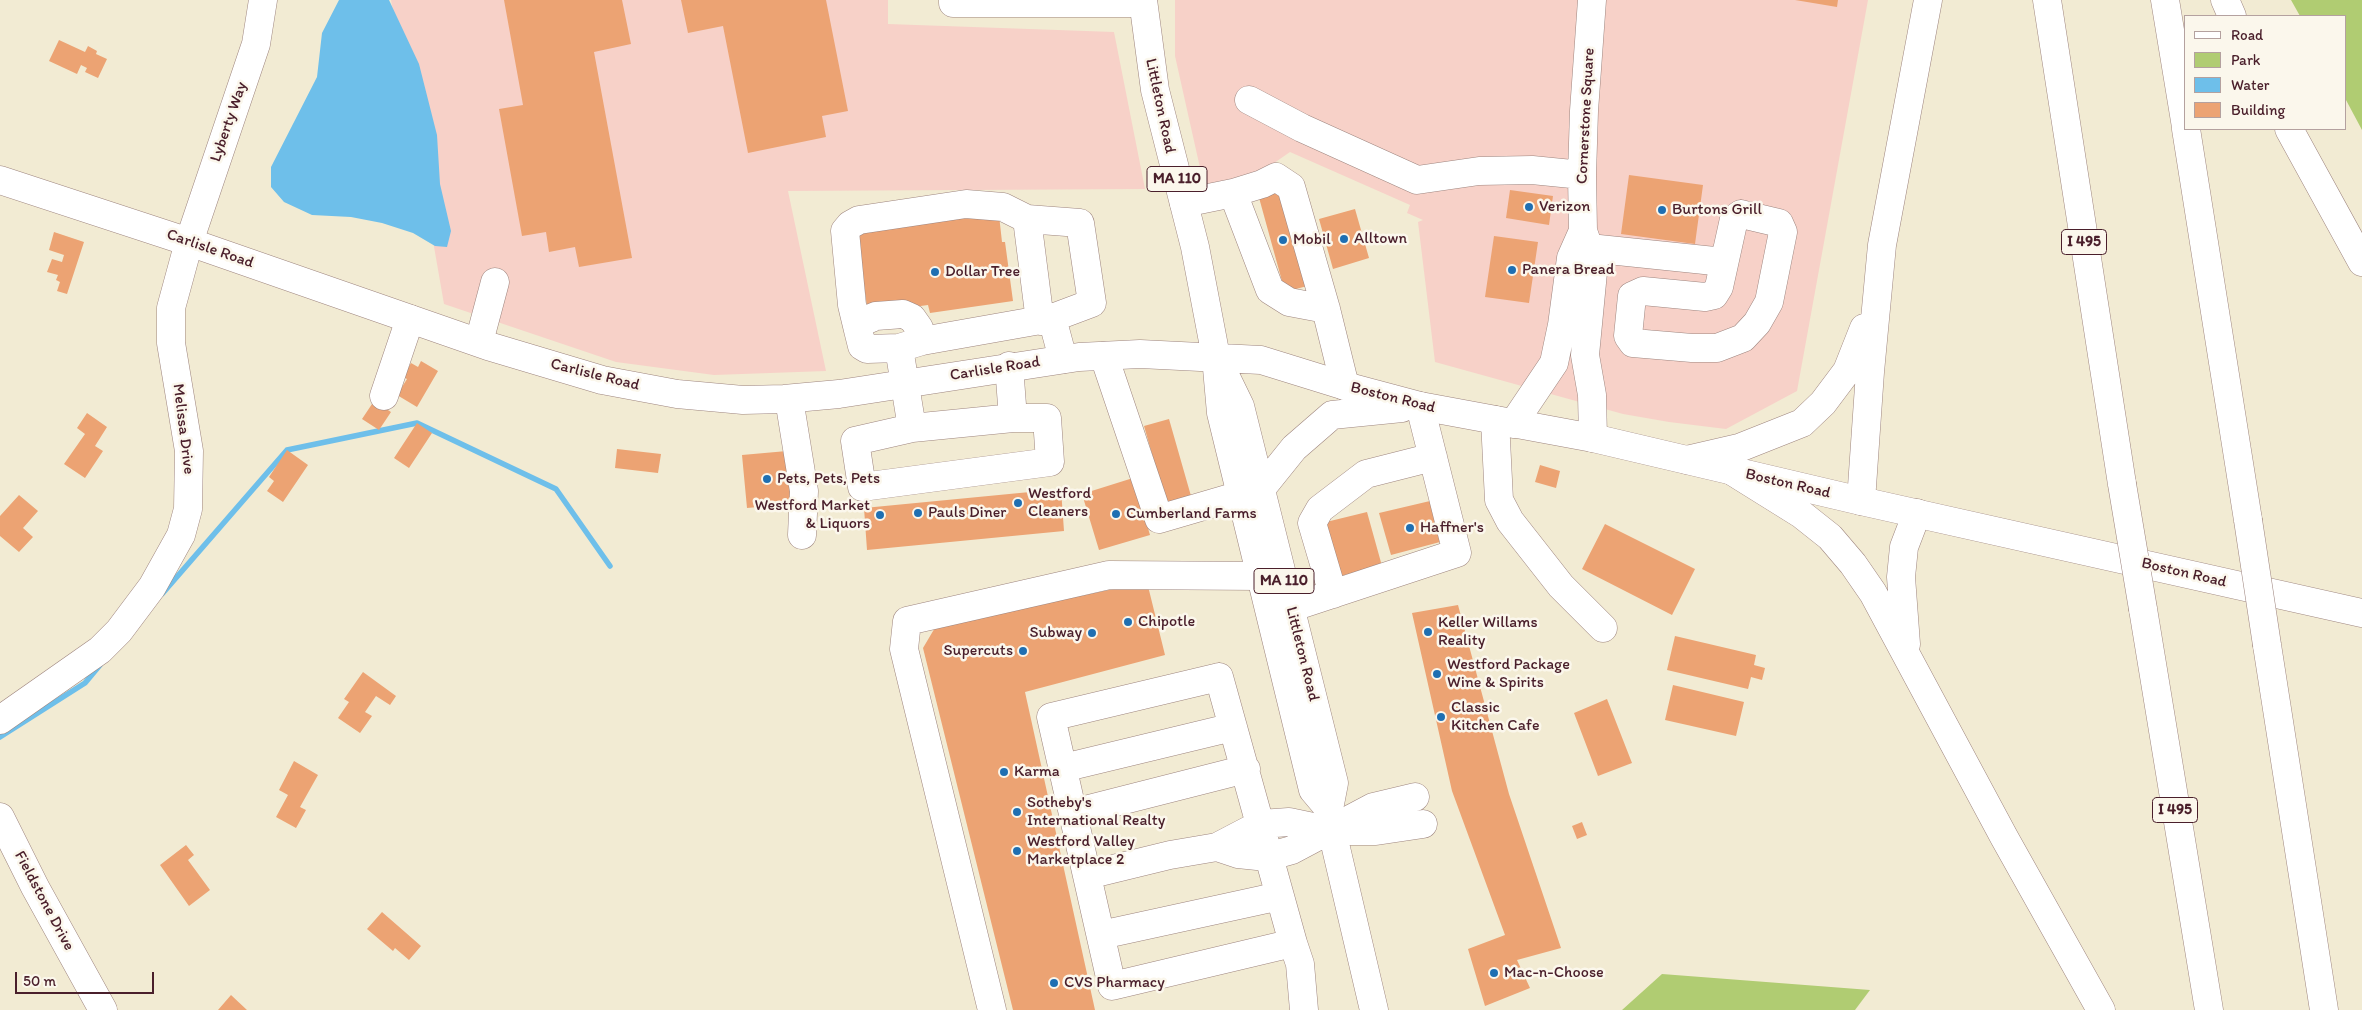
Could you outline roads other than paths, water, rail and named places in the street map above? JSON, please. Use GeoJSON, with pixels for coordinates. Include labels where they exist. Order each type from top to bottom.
{"type":"FeatureCollection","features":[{"type":"Feature","properties":{"kind":"main road","name":"Lyberty Way"},"geometry":{"type":"LineString","coordinates":[[188,242],[256,44],[263,0]]}},
{"type":"Feature","properties":{"kind":"main road"},"geometry":{"type":"LineString","coordinates":[[953,0],[953,3],[1143,2]]}},
{"type":"Feature","properties":{"kind":"main road","name":"Cornerstone Square"},"geometry":{"type":"LineString","coordinates":[[1592,0],[1584,111],[1582,175],[1586,239],[1594,262],[1585,355],[1592,395],[1593,438]]}},
{"type":"Feature","properties":{"kind":"main road"},"geometry":{"type":"LineString","coordinates":[[1861,501],[1870,372],[1882,245],[1928,0]]}},
{"type":"Feature","properties":{"kind":"main road","name":"I 495"},"geometry":{"type":"LineString","coordinates":[[2047,0],[2122,484],[2209,1010]]}},
{"type":"Feature","properties":{"kind":"main road"},"geometry":{"type":"LineString","coordinates":[[2165,0],[2184,116]]}},
{"type":"Feature","properties":{"kind":"main road"},"geometry":{"type":"LineString","coordinates":[[2224,0],[2232,15]]}},
{"type":"Feature","properties":{"kind":"main road","name":"Littleton Road"},"geometry":{"type":"LineString","coordinates":[[1143,2],[1155,90],[1195,247],[1216,357],[1221,413],[1251,492],[1290,608],[1334,782],[1330,820]]}},
{"type":"Feature","properties":{"kind":"main road"},"geometry":{"type":"LineString","coordinates":[[1250,100],[1311,132],[1417,180],[1478,171],[1532,170],[1582,175]]}},
{"type":"Feature","properties":{"kind":"main road"},"geometry":{"type":"LineString","coordinates":[[2186,130],[2324,1010]]}},
{"type":"Feature","properties":{"kind":"main road"},"geometry":{"type":"LineString","coordinates":[[2290,130],[2362,262]]}},
{"type":"Feature","properties":{"kind":"main road"},"geometry":{"type":"LineString","coordinates":[[1184,202],[1233,193],[1262,184],[1276,177],[1291,187],[1326,309],[1344,386]]}},
{"type":"Feature","properties":{"kind":"main road","name":"Carlisle Road"},"geometry":{"type":"LineString","coordinates":[[0,180],[479,342],[602,380],[676,394],[743,400],[789,398],[905,384],[1009,366],[1104,356],[1140,354],[1216,357]]}},
{"type":"Feature","properties":{"kind":"main road"},"geometry":{"type":"LineString","coordinates":[[1233,193],[1270,290],[1289,302],[1326,309]]}},
{"type":"Feature","properties":{"kind":"main road"},"geometry":{"type":"LineString","coordinates":[[911,344],[1046,320],[1092,303],[1080,223],[1027,219],[1003,207],[966,204],[858,220],[845,231],[852,305],[858,330],[864,321],[876,316],[903,314],[912,318],[919,328],[911,344],[905,384],[912,428]]}},
{"type":"Feature","properties":{"kind":"main road"},"geometry":{"type":"LineString","coordinates":[[1741,214],[1779,223],[1783,232],[1769,302],[1757,323],[1743,338],[1717,348],[1633,343],[1628,336],[1632,296],[1643,291],[1705,297],[1714,295],[1719,287],[1724,262],[1734,219],[1741,214]]}},
{"type":"Feature","properties":{"kind":"main road"},"geometry":{"type":"LineString","coordinates":[[1027,219],[1046,320],[1063,360]]}},
{"type":"Feature","properties":{"kind":"main road"},"geometry":{"type":"LineString","coordinates":[[1586,239],[1724,262]]}},
{"type":"Feature","properties":{"kind":"main road","name":"Cornerstone Square"},"geometry":{"type":"LineString","coordinates":[[1504,422],[1554,363],[1562,325],[1571,258],[1586,239]]}},
{"type":"Feature","properties":{"kind":"main road","name":"Melissa Drive"},"geometry":{"type":"LineString","coordinates":[[0,720],[100,650],[119,631],[152,587],[181,535],[188,509],[189,451],[171,343],[171,308],[188,242]]}},
{"type":"Feature","properties":{"kind":"main road"},"geometry":{"type":"LineString","coordinates":[[1687,460],[1739,448],[1771,437],[1802,423],[1823,403],[1848,371],[1860,344],[1880,276]]}},
{"type":"Feature","properties":{"kind":"main road"},"geometry":{"type":"LineString","coordinates":[[479,342],[495,282]]}},
{"type":"Feature","properties":{"kind":"main road"},"geometry":{"type":"LineString","coordinates":[[384,396],[410,319]]}},
{"type":"Feature","properties":{"kind":"main road"},"geometry":{"type":"LineString","coordinates":[[1104,356],[1159,520],[1251,492],[1294,448],[1332,415],[1420,406],[1457,553],[1290,608]]}},
{"type":"Feature","properties":{"kind":"main road","name":"Boston Road"},"geometry":{"type":"LineString","coordinates":[[1216,357],[1261,360],[1344,386],[1420,406],[1593,438],[1861,501],[2362,613]]}},
{"type":"Feature","properties":{"kind":"main road"},"geometry":{"type":"LineString","coordinates":[[1009,366],[1013,418]]}},
{"type":"Feature","properties":{"kind":"main road"},"geometry":{"type":"LineString","coordinates":[[789,398],[804,491],[802,535]]}},
{"type":"Feature","properties":{"kind":"main road"},"geometry":{"type":"LineString","coordinates":[[1013,418],[1047,418],[1050,462],[862,487],[856,442],[912,428],[1013,418]]}},
{"type":"Feature","properties":{"kind":"main road"},"geometry":{"type":"LineString","coordinates":[[1504,422],[1498,500],[1510,521],[1561,586],[1603,628]]}},
{"type":"Feature","properties":{"kind":"main road"},"geometry":{"type":"LineString","coordinates":[[1333,594],[1312,523],[1320,509],[1366,474],[1433,457]]}},
{"type":"Feature","properties":{"kind":"main road"},"geometry":{"type":"LineString","coordinates":[[1732,471],[1801,514],[1830,537],[1873,593],[2004,837],[2101,1010]]}},
{"type":"Feature","properties":{"kind":"main road","name":"Littleton Road"},"geometry":{"type":"LineString","coordinates":[[1251,492],[1261,576],[1313,790],[1330,820],[1374,1010]]}},
{"type":"Feature","properties":{"kind":"main road"},"geometry":{"type":"LineString","coordinates":[[1908,658],[1901,577],[1904,547],[1918,513]]}},
{"type":"Feature","properties":{"kind":"main road"},"geometry":{"type":"LineString","coordinates":[[992,1010],[904,649],[907,621],[1109,575],[1261,576]]}},
{"type":"Feature","properties":{"kind":"main road"},"geometry":{"type":"LineString","coordinates":[[1293,943],[1112,986],[1051,717],[1220,677],[1261,824],[1267,857],[1300,964],[1304,1010]]}},
{"type":"Feature","properties":{"kind":"main road"},"geometry":{"type":"LineString","coordinates":[[1063,768],[1234,727]]}},
{"type":"Feature","properties":{"kind":"main road"},"geometry":{"type":"LineString","coordinates":[[1073,813],[1246,769]]}},
{"type":"Feature","properties":{"kind":"main road"},"geometry":{"type":"LineString","coordinates":[[1088,875],[1170,855],[1217,847],[1261,824],[1330,820],[1416,797]]}},
{"type":"Feature","properties":{"kind":"main road","name":"Fieldstone Drive"},"geometry":{"type":"LineString","coordinates":[[0,817],[35,887],[103,1010]]}},
{"type":"Feature","properties":{"kind":"main road"},"geometry":{"type":"LineString","coordinates":[[1330,820],[1376,832],[1423,824]]}},
{"type":"Feature","properties":{"kind":"main road"},"geometry":{"type":"LineString","coordinates":[[1217,847],[1238,854],[1267,857],[1292,850],[1330,820]]}},
{"type":"Feature","properties":{"kind":"main road"},"geometry":{"type":"LineString","coordinates":[[1101,936],[1280,896]]}},
{"type":"Feature","properties":{"kind":"water"},"geometry":{"type":"Polygon","coordinates":[[[339,0],[389,0],[419,64],[437,135],[440,184],[451,231],[447,247],[435,246],[413,233],[382,223],[351,217],[312,215],[284,202],[271,187],[271,167],[317,77],[322,33],[339,0]]]}},
{"type":"Feature","properties":{"kind":"waterway"},"geometry":{"type":"LineString","coordinates":[[162,594],[287,450],[417,423],[556,489],[610,566]]}},
{"type":"Feature","properties":{"kind":"waterway"},"geometry":{"type":"LineString","coordinates":[[0,737],[85,683],[100,665]]}},
{"type":"Feature","properties":{"kind":"place","name":"Verizon"},"geometry":{"type":"Point","coordinates":[1529,207]}},
{"type":"Feature","properties":{"kind":"place","name":"Burtons Grill"},"geometry":{"type":"Point","coordinates":[1662,210]}},
{"type":"Feature","properties":{"kind":"place","name":"Alltown"},"geometry":{"type":"Point","coordinates":[1344,239]}},
{"type":"Feature","properties":{"kind":"place","name":"Mobil"},"geometry":{"type":"Point","coordinates":[1283,240]}},
{"type":"Feature","properties":{"kind":"place","name":"Panera Bread"},"geometry":{"type":"Point","coordinates":[1512,270]}},
{"type":"Feature","properties":{"kind":"place","name":"Dollar Tree"},"geometry":{"type":"Point","coordinates":[935,272]}},
{"type":"Feature","properties":{"kind":"place","name":"Pets, Pets, Pets"},"geometry":{"type":"Point","coordinates":[767,479]}},
{"type":"Feature","properties":{"kind":"place","name":"Westford Cleaners"},"geometry":{"type":"Point","coordinates":[1018,503]}},
{"type":"Feature","properties":{"kind":"place","name":"Pauls Diner"},"geometry":{"type":"Point","coordinates":[918,513]}},
{"type":"Feature","properties":{"kind":"place","name":"Cumberland Farms"},"geometry":{"type":"Point","coordinates":[1116,514]}},
{"type":"Feature","properties":{"kind":"place","name":"Westford Market & Liquors"},"geometry":{"type":"Point","coordinates":[880,515]}},
{"type":"Feature","properties":{"kind":"place","name":"Haffner's"},"geometry":{"type":"Point","coordinates":[1410,528]}},
{"type":"Feature","properties":{"kind":"place","name":"Chipotle"},"geometry":{"type":"Point","coordinates":[1128,622]}},
{"type":"Feature","properties":{"kind":"place","name":"Keller Willams Reality"},"geometry":{"type":"Point","coordinates":[1428,632]}},
{"type":"Feature","properties":{"kind":"place","name":"Subway"},"geometry":{"type":"Point","coordinates":[1092,633]}},
{"type":"Feature","properties":{"kind":"place","name":"Supercuts"},"geometry":{"type":"Point","coordinates":[1023,651]}},
{"type":"Feature","properties":{"kind":"place","name":"Westford Package Wine & Spirits"},"geometry":{"type":"Point","coordinates":[1437,674]}},
{"type":"Feature","properties":{"kind":"place","name":"Classic Kitchen Cafe"},"geometry":{"type":"Point","coordinates":[1441,717]}},
{"type":"Feature","properties":{"kind":"place","name":"Karma"},"geometry":{"type":"Point","coordinates":[1004,772]}},
{"type":"Feature","properties":{"kind":"place","name":"Sotheby's International Realty"},"geometry":{"type":"Point","coordinates":[1017,812]}},
{"type":"Feature","properties":{"kind":"place","name":"Westford Valley Marketplace 2"},"geometry":{"type":"Point","coordinates":[1017,851]}},
{"type":"Feature","properties":{"kind":"place","name":"Mac-n-Choose"},"geometry":{"type":"Point","coordinates":[1494,973]}},
{"type":"Feature","properties":{"kind":"place","name":"CVS Pharmacy"},"geometry":{"type":"Point","coordinates":[1054,983]}}]}
